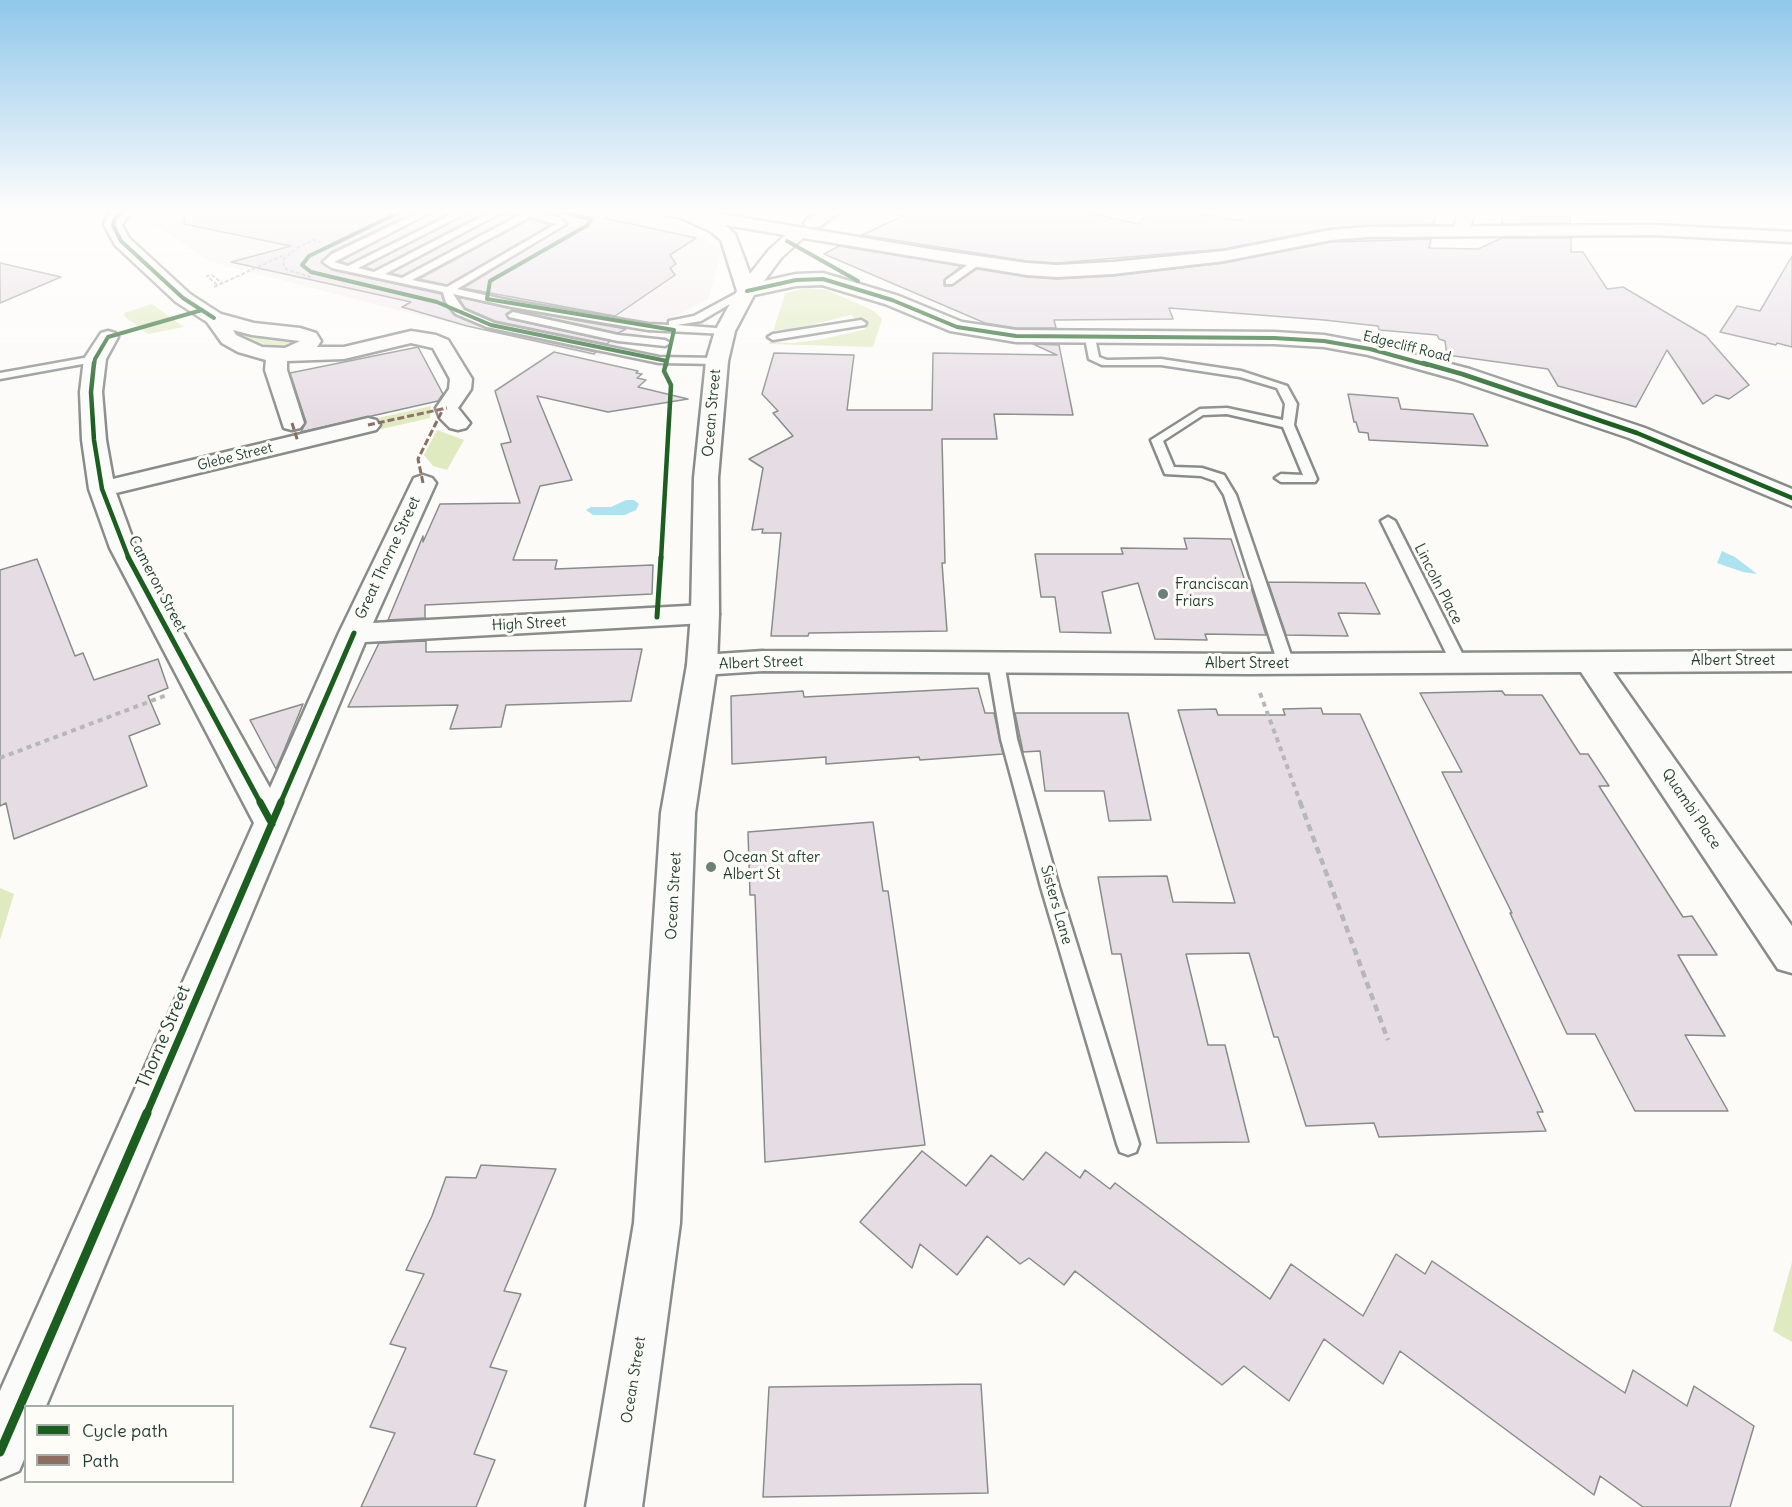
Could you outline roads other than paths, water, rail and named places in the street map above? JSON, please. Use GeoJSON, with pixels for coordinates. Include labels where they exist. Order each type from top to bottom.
{"type":"FeatureCollection","features":[{"type":"Feature","properties":{"kind":"street"},"geometry":{"type":"LineString","coordinates":[[165,281],[183,298],[214,318],[252,329],[305,335],[311,339],[294,350],[276,370],[292,423]]}},
{"type":"Feature","properties":{"kind":"street"},"geometry":{"type":"LineString","coordinates":[[744,281],[747,291]]}},
{"type":"Feature","properties":{"kind":"street","name":"Ocean Street"},"geometry":{"type":"LineString","coordinates":[[614,1507],[657,1223],[678,813],[702,665],[705,614],[706,478],[717,361],[725,331],[747,291],[756,281]]}},
{"type":"Feature","properties":{"kind":"street","name":"Edgecliff Road"},"geometry":{"type":"LineString","coordinates":[[747,291],[786,281]]}},
{"type":"Feature","properties":{"kind":"street","name":"Edgecliff Road"},"geometry":{"type":"LineString","coordinates":[[835,281],[892,300],[942,322],[977,332],[1039,338],[1292,339],[1379,351],[1445,368],[1637,433],[1792,498]]}},
{"type":"Feature","properties":{"kind":"street","name":"Edgecliff Road"},"geometry":{"type":"LineString","coordinates":[[866,281],[892,300]]}},
{"type":"Feature","properties":{"kind":"street"},"geometry":{"type":"LineString","coordinates":[[214,318],[229,339],[251,351],[294,350],[344,353],[421,337],[441,344],[461,379],[460,389],[447,408],[459,423]]}},
{"type":"Feature","properties":{"kind":"street","name":"Cameron Street"},"geometry":{"type":"LineString","coordinates":[[101,348],[91,392],[94,440],[102,489],[123,548],[272,824]]}},
{"type":"Feature","properties":{"kind":"street","name":"Glebe Street"},"geometry":{"type":"LineString","coordinates":[[102,489],[368,425]]}},
{"type":"Feature","properties":{"kind":"street","name":"Great Thorne Street"},"geometry":{"type":"LineString","coordinates":[[354,633],[423,483]]}},
{"type":"Feature","properties":{"kind":"street","name":"High Street"},"geometry":{"type":"LineString","coordinates":[[354,633],[705,614]]}},
{"type":"Feature","properties":{"kind":"street","name":"Thorne Street"},"geometry":{"type":"LineString","coordinates":[[0,1452],[354,633]]}},
{"type":"Feature","properties":{"kind":"street","name":"Albert Street"},"geometry":{"type":"LineString","coordinates":[[702,665],[763,662],[1286,664],[1792,661]]}},
{"type":"Feature","properties":{"kind":"street","name":"Quambi Place"},"geometry":{"type":"LineString","coordinates":[[1590,662],[1792,957]]}},
{"type":"Feature","properties":{"kind":"lane"},"geometry":{"type":"LineString","coordinates":[[404,281],[668,330],[725,331]]}},
{"type":"Feature","properties":{"kind":"lane"},"geometry":{"type":"LineString","coordinates":[[447,291],[464,281]]}},
{"type":"Feature","properties":{"kind":"lane"},"geometry":{"type":"LineString","coordinates":[[447,291],[494,310],[618,338],[665,343]]}},
{"type":"Feature","properties":{"kind":"lane"},"geometry":{"type":"LineString","coordinates":[[447,291],[451,302],[460,312],[491,325],[659,360],[717,361]]}},
{"type":"Feature","properties":{"kind":"lane"},"geometry":{"type":"LineString","coordinates":[[636,325],[697,319],[747,291]]}},
{"type":"Feature","properties":{"kind":"lane"},"geometry":{"type":"LineString","coordinates":[[773,337],[861,323]]}},
{"type":"Feature","properties":{"kind":"lane"},"geometry":{"type":"LineString","coordinates":[[1090,338],[1094,359],[1106,363],[1161,362],[1240,374],[1281,386],[1291,404],[1288,425],[1311,479],[1281,478]]}},
{"type":"Feature","properties":{"kind":"lane"},"geometry":{"type":"LineString","coordinates":[[0,376],[101,348]]}},
{"type":"Feature","properties":{"kind":"lane"},"geometry":{"type":"LineString","coordinates":[[1286,664],[1230,495],[1220,478],[1202,472],[1169,471],[1157,440],[1200,412],[1227,411],[1288,425]]}},
{"type":"Feature","properties":{"kind":"lane","name":"Lincoln Place"},"geometry":{"type":"LineString","coordinates":[[1388,521],[1459,663]]}},
{"type":"Feature","properties":{"kind":"lane","name":"Sisters Lane"},"geometry":{"type":"LineString","coordinates":[[996,662],[1010,739],[1037,841],[1128,1144]]}},
{"type":"Feature","properties":{"kind":"water"},"geometry":{"type":"Polygon","coordinates":[[[626,500],[634,500],[639,504],[636,510],[625,515],[593,515],[586,510],[591,507],[611,507],[626,500]]]}},
{"type":"Feature","properties":{"kind":"water"},"geometry":{"type":"Polygon","coordinates":[[[1722,551],[1735,557],[1757,574],[1717,563],[1722,551]]]}},
{"type":"Feature","properties":{"kind":"place","name":"Franciscan Friars"},"geometry":{"type":"Point","coordinates":[1163,594]}},
{"type":"Feature","properties":{"kind":"place","name":"Ocean St after Albert St"},"geometry":{"type":"Point","coordinates":[711,867]}}]}
